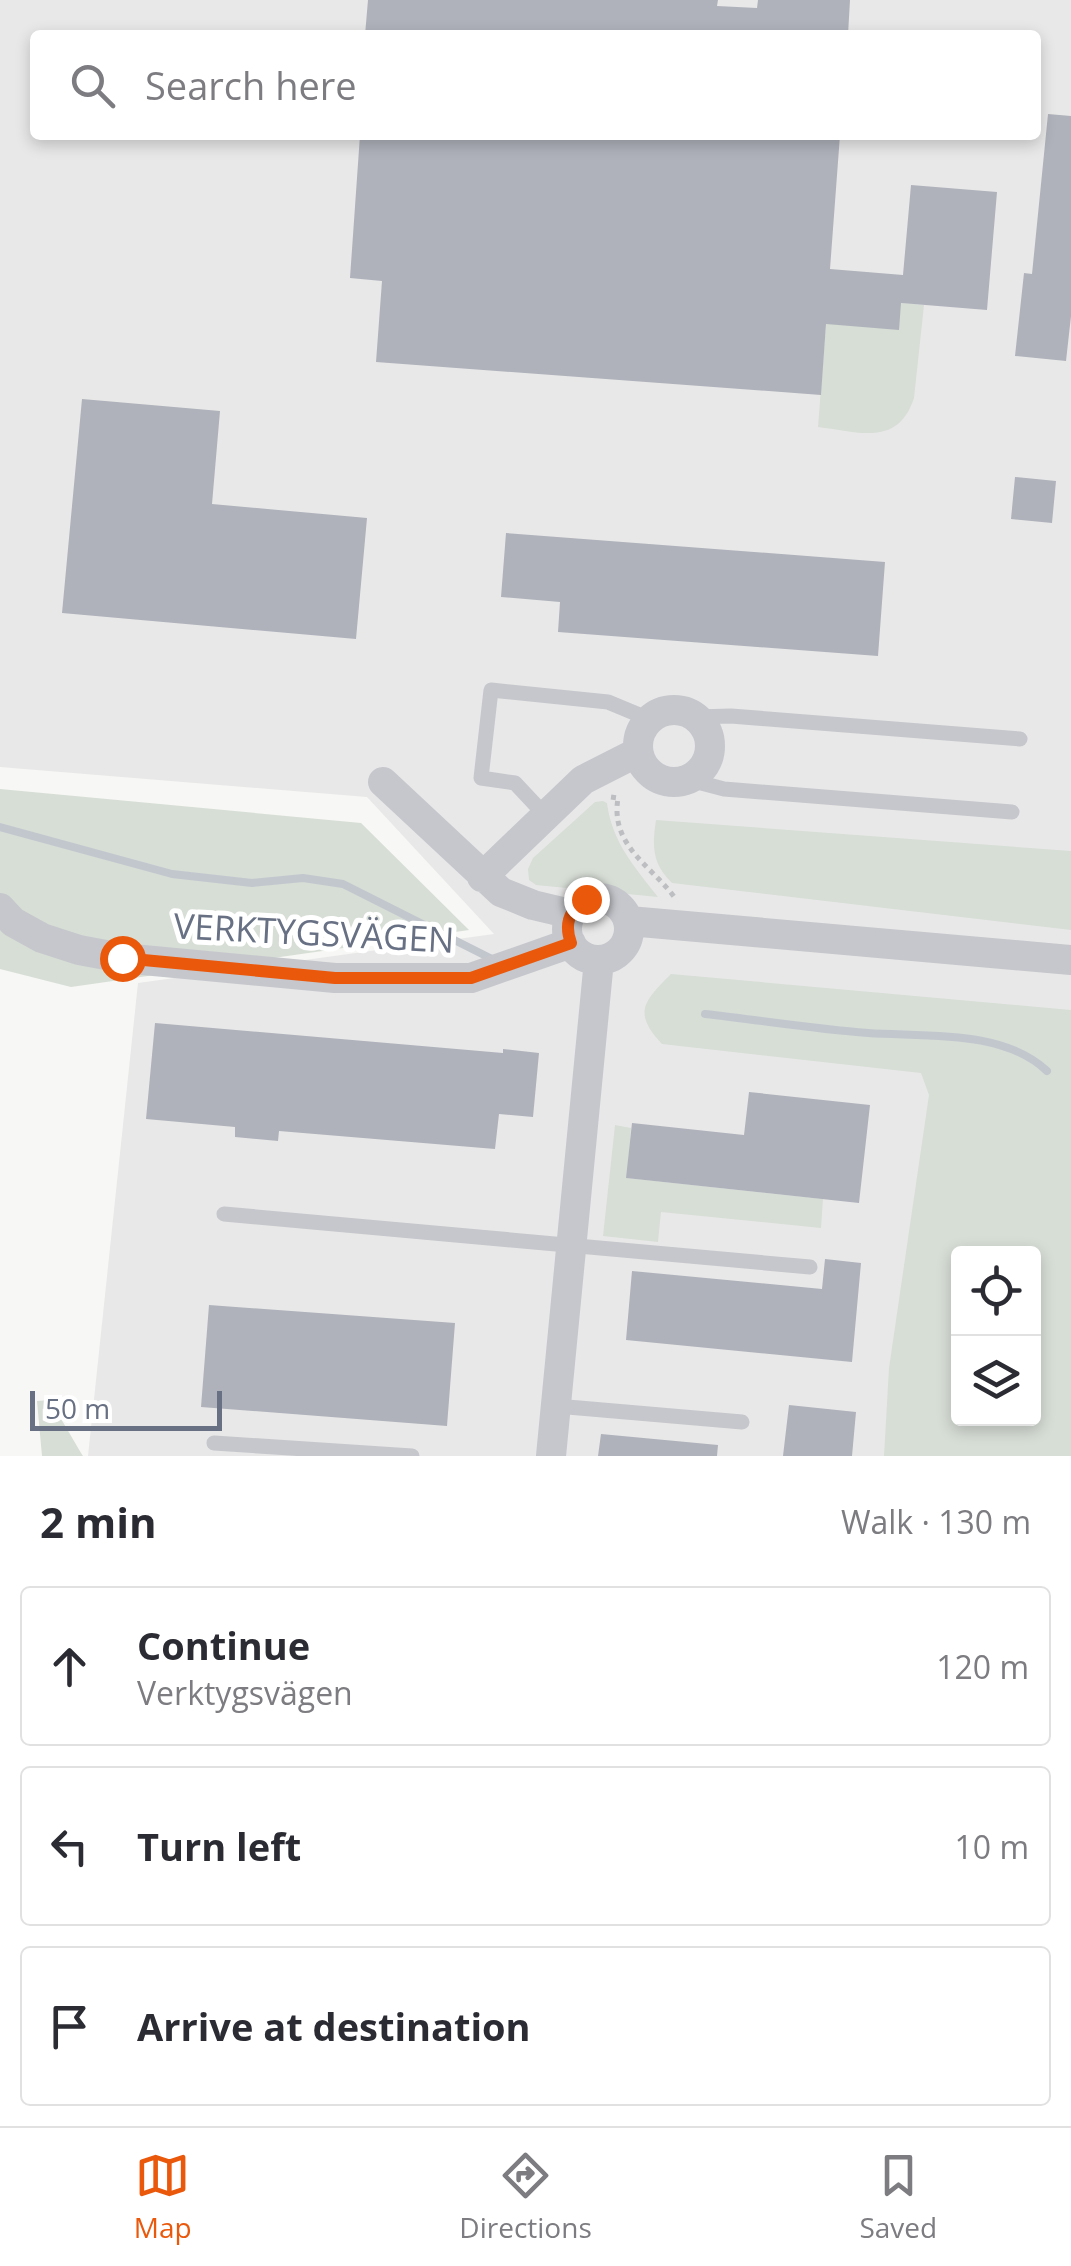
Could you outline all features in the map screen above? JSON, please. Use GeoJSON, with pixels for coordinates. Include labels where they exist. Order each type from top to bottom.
{"type":"FeatureCollection","features":[{"type":"Feature","properties":{"kind":"street"},"geometry":{"type":"LineString","coordinates":[[672,710],[695,717],[704,726],[710,748],[702,767],[686,780],[656,777],[642,763],[638,752],[642,729],[649,720],[672,710]]}},
{"type":"Feature","properties":{"kind":"street"},"geometry":{"type":"LineString","coordinates":[[482,877],[583,780],[638,752]]}},
{"type":"Feature","properties":{"kind":"street"},"geometry":{"type":"LineString","coordinates":[[384,782],[482,877],[571,928],[583,956],[608,958],[623,948],[630,931],[629,921],[618,904],[608,898],[586,899],[571,928]]}},
{"type":"Feature","properties":{"kind":"street","name":"VERKTYGSVÄGEN"},"geometry":{"type":"LineString","coordinates":[[0,908],[13,922],[42,938],[80,950],[122,958],[335,978],[471,978],[571,928]]}},
{"type":"Feature","properties":{"kind":"street"},"geometry":{"type":"LineString","coordinates":[[629,921],[1071,960]]}},
{"type":"Feature","properties":{"kind":"street"},"geometry":{"type":"LineString","coordinates":[[551,1456],[600,960]]}},
{"type":"Feature","properties":{"kind":"lane"},"geometry":{"type":"LineString","coordinates":[[545,815],[515,782],[481,778],[492,690],[608,702],[649,720]]}},
{"type":"Feature","properties":{"kind":"lane"},"geometry":{"type":"LineString","coordinates":[[695,717],[731,716],[1020,739]]}},
{"type":"Feature","properties":{"kind":"lane"},"geometry":{"type":"LineString","coordinates":[[686,780],[724,789],[1012,812]]}},
{"type":"Feature","properties":{"kind":"lane"},"geometry":{"type":"LineString","coordinates":[[224,1214],[810,1267]]}},
{"type":"Feature","properties":{"kind":"lane"},"geometry":{"type":"LineString","coordinates":[[556,1406],[742,1422]]}},
{"type":"Feature","properties":{"kind":"lane"},"geometry":{"type":"LineString","coordinates":[[214,1442],[412,1456]]}},
{"type":"Feature","properties":{"kind":"path"},"geometry":{"type":"LineString","coordinates":[[618,798],[615,815],[622,836],[676,902]]}},
{"type":"Feature","properties":{"kind":"shaded area"},"geometry":{"type":"Polygon","coordinates":[[[0,0],[1071,0],[1071,1213],[1046,1456],[88,1456],[138,983],[494,934],[367,797],[0,767],[0,0]]]}},
{"type":"Feature","properties":{"kind":"shaded area"},"geometry":{"type":"Polygon","coordinates":[[[901,303],[924,305],[914,398],[907,414],[898,424],[875,433],[818,427],[826,324],[901,303]]]}},
{"type":"Feature","properties":{"kind":"shaded area"},"geometry":{"type":"Polygon","coordinates":[[[0,789],[361,823],[469,930],[71,987],[0,969],[0,789]]]}},
{"type":"Feature","properties":{"kind":"shaded area"},"geometry":{"type":"Polygon","coordinates":[[[603,801],[625,853],[658,897],[536,885],[529,880],[533,858],[595,802],[603,801]]]}},
{"type":"Feature","properties":{"kind":"shaded area"},"geometry":{"type":"Polygon","coordinates":[[[656,820],[1071,851],[1071,930],[672,883],[655,854],[656,820]]]}},
{"type":"Feature","properties":{"kind":"shaded area"},"geometry":{"type":"Polygon","coordinates":[[[671,974],[1071,1010],[1071,1456],[884,1456],[889,1368],[929,1095],[921,1073],[662,1044],[647,1024],[648,1000],[671,974]]]}},
{"type":"Feature","properties":{"kind":"shaded area"},"geometry":{"type":"Polygon","coordinates":[[[615,1125],[631,1128],[627,1178],[823,1199],[821,1228],[661,1212],[658,1242],[603,1236],[615,1125]]]}},
{"type":"Feature","properties":{"kind":"shaded area"},"geometry":{"type":"Polygon","coordinates":[[[50,1400],[83,1456],[42,1456],[37,1401],[50,1400]]]}},
{"type":"Feature","properties":{"kind":"building"},"geometry":{"type":"Polygon","coordinates":[[[368,0],[718,0],[717,6],[757,8],[758,0],[850,0],[848,30],[365,30],[368,0]]]}},
{"type":"Feature","properties":{"kind":"building"},"geometry":{"type":"Polygon","coordinates":[[[1048,114],[1071,116],[1071,316],[1066,361],[1015,356],[1024,273],[1032,274],[1048,114]]]}},
{"type":"Feature","properties":{"kind":"building"},"geometry":{"type":"Polygon","coordinates":[[[360,140],[840,140],[830,269],[903,275],[911,185],[997,192],[987,310],[901,303],[899,330],[826,324],[821,395],[376,362],[382,281],[350,278],[360,140]]]}},
{"type":"Feature","properties":{"kind":"building"},"geometry":{"type":"Polygon","coordinates":[[[82,399],[220,411],[212,504],[367,518],[356,639],[62,613],[82,399]]]}},
{"type":"Feature","properties":{"kind":"building"},"geometry":{"type":"Polygon","coordinates":[[[1015,477],[1056,481],[1052,523],[1011,519],[1015,477]]]}},
{"type":"Feature","properties":{"kind":"building"},"geometry":{"type":"Polygon","coordinates":[[[506,533],[885,562],[878,656],[558,632],[560,602],[501,597],[506,533]]]}},
{"type":"Feature","properties":{"kind":"building"},"geometry":{"type":"Polygon","coordinates":[[[155,1023],[539,1053],[533,1117],[499,1114],[495,1149],[279,1131],[278,1141],[235,1137],[235,1127],[146,1119],[155,1023]]]}},
{"type":"Feature","properties":{"kind":"building"},"geometry":{"type":"Polygon","coordinates":[[[749,1092],[870,1105],[859,1203],[626,1178],[632,1123],[744,1135],[749,1092]]]}},
{"type":"Feature","properties":{"kind":"building"},"geometry":{"type":"Polygon","coordinates":[[[825,1259],[861,1263],[852,1362],[626,1340],[632,1271],[822,1289],[825,1259]]]}},
{"type":"Feature","properties":{"kind":"building"},"geometry":{"type":"Polygon","coordinates":[[[209,1305],[455,1323],[447,1426],[201,1407],[209,1305]]]}},
{"type":"Feature","properties":{"kind":"building"},"geometry":{"type":"Polygon","coordinates":[[[789,1405],[856,1412],[852,1456],[783,1456],[789,1405]]]}},
{"type":"Feature","properties":{"kind":"building"},"geometry":{"type":"Polygon","coordinates":[[[601,1434],[718,1445],[717,1456],[598,1456],[601,1434]]]}},
{"type":"Feature","properties":{"kind":"waterway"},"geometry":{"type":"LineString","coordinates":[[0,827],[172,874],[252,883],[303,878],[343,884],[494,960]]}},
{"type":"Feature","properties":{"kind":"waterway"},"geometry":{"type":"LineString","coordinates":[[705,1014],[848,1031],[962,1038],[1008,1048],[1047,1071]]}},
{"type":"Feature","properties":{"kind":"route"},"geometry":{"type":"LineString","coordinates":[[122,958],[335,978],[471,978],[571,943],[570,914],[586,899]]}}]}
